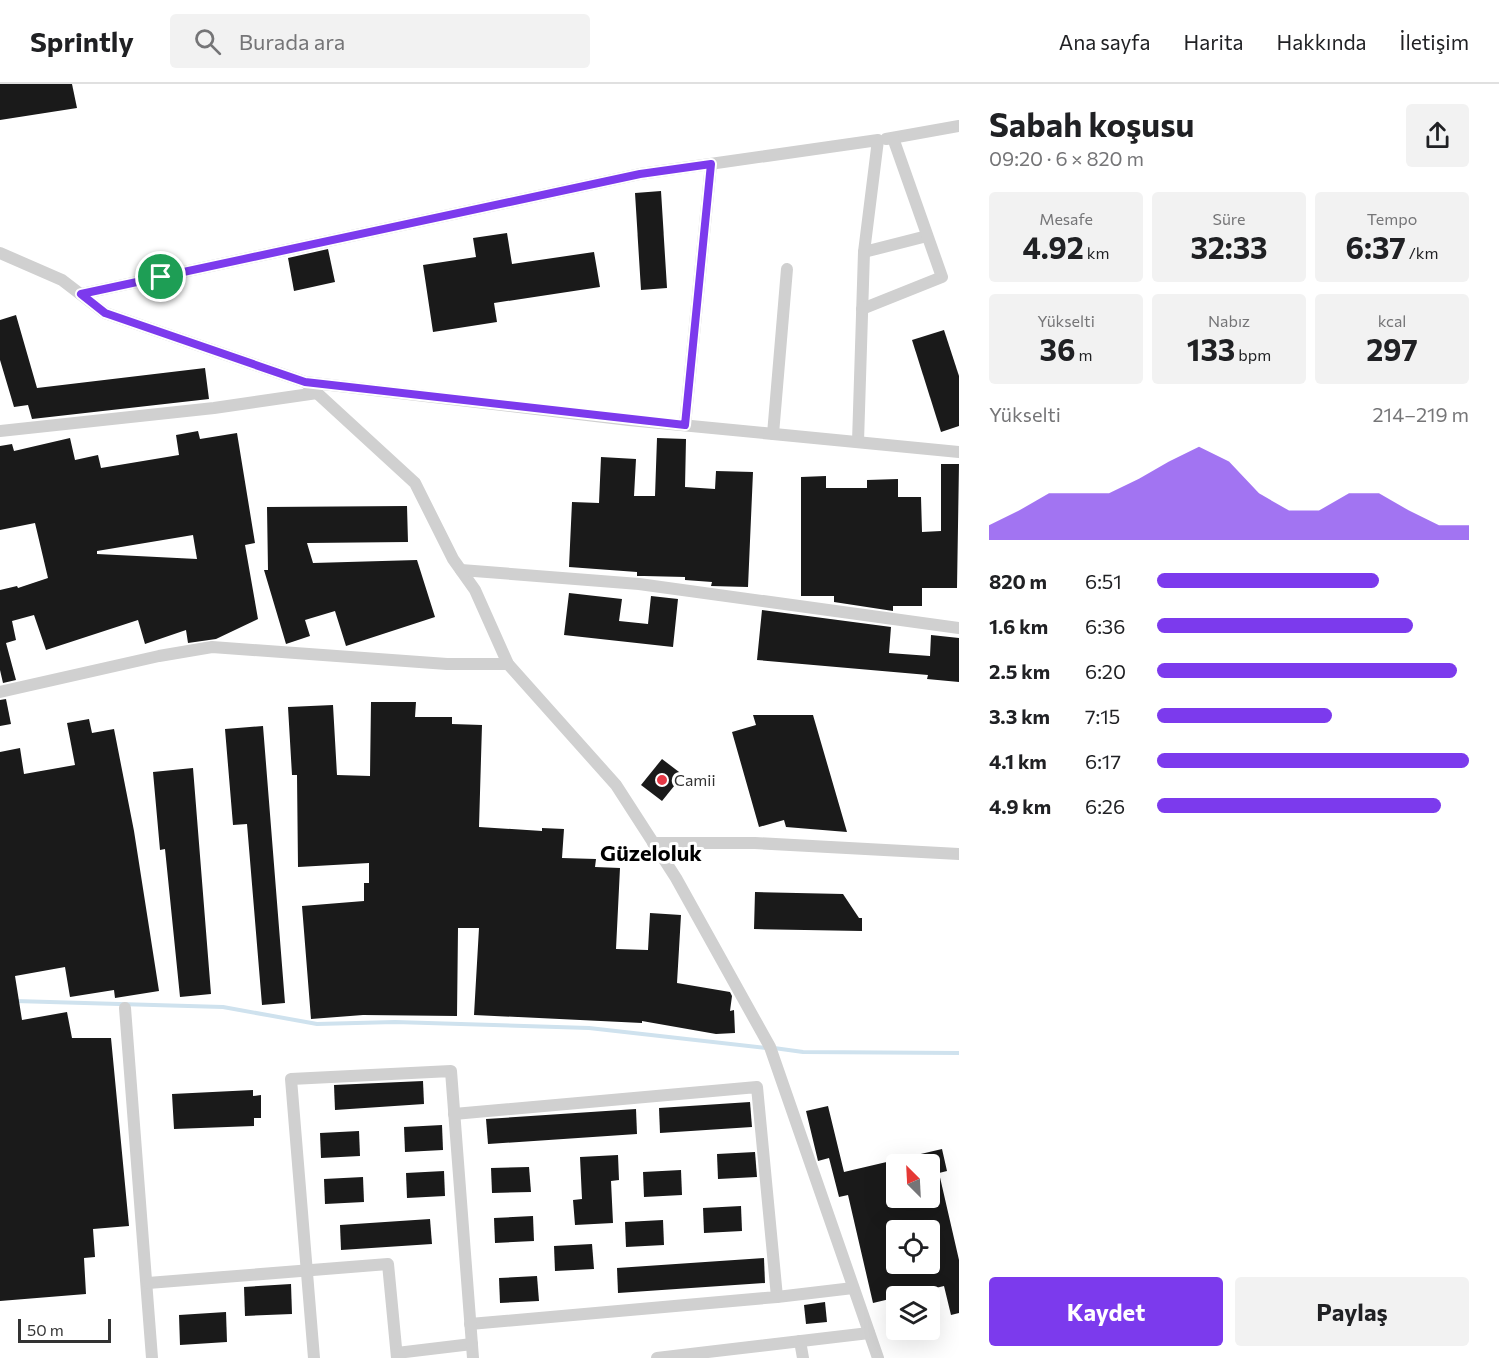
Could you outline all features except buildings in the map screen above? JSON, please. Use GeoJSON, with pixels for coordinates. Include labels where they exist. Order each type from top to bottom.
{"type":"FeatureCollection","features":[{"type":"Feature","properties":{"kind":"street"},"geometry":{"type":"LineString","coordinates":[[81,294],[640,174],[893,138],[959,126]]}},
{"type":"Feature","properties":{"kind":"street"},"geometry":{"type":"LineString","coordinates":[[862,309],[942,277],[893,138]]}},
{"type":"Feature","properties":{"kind":"street"},"geometry":{"type":"LineString","coordinates":[[858,442],[864,252],[878,140]]}},
{"type":"Feature","properties":{"kind":"street"},"geometry":{"type":"LineString","coordinates":[[685,425],[711,164]]}},
{"type":"Feature","properties":{"kind":"street"},"geometry":{"type":"LineString","coordinates":[[864,252],[927,236]]}},
{"type":"Feature","properties":{"kind":"street"},"geometry":{"type":"LineString","coordinates":[[0,253],[62,280],[105,313],[305,382],[685,425],[959,452]]}},
{"type":"Feature","properties":{"kind":"street"},"geometry":{"type":"LineString","coordinates":[[773,434],[787,268]]}},
{"type":"Feature","properties":{"kind":"street"},"geometry":{"type":"LineString","coordinates":[[305,382],[415,483],[460,570],[475,590],[508,664],[616,785],[676,878],[771,1052],[878,1358]]}},
{"type":"Feature","properties":{"kind":"street"},"geometry":{"type":"LineString","coordinates":[[0,430],[214,408],[317,393]]}},
{"type":"Feature","properties":{"kind":"street"},"geometry":{"type":"LineString","coordinates":[[460,570],[639,584],[959,628]]}},
{"type":"Feature","properties":{"kind":"street"},"geometry":{"type":"LineString","coordinates":[[0,692],[159,656],[212,647],[447,664],[508,664]]}},
{"type":"Feature","properties":{"kind":"street"},"geometry":{"type":"LineString","coordinates":[[653,843],[755,843],[959,854]]}},
{"type":"Feature","properties":{"kind":"street"},"geometry":{"type":"LineString","coordinates":[[125,1008],[152,1358]]}},
{"type":"Feature","properties":{"kind":"street"},"geometry":{"type":"LineString","coordinates":[[314,1358],[291,1079],[451,1071],[473,1358]]}},
{"type":"Feature","properties":{"kind":"street"},"geometry":{"type":"LineString","coordinates":[[454,1114],[757,1087],[777,1297]]}},
{"type":"Feature","properties":{"kind":"street"},"geometry":{"type":"LineString","coordinates":[[148,1283],[388,1264],[397,1355],[472,1344]]}},
{"type":"Feature","properties":{"kind":"street"},"geometry":{"type":"LineString","coordinates":[[470,1324],[777,1297],[853,1288]]}},
{"type":"Feature","properties":{"kind":"street"},"geometry":{"type":"LineString","coordinates":[[657,1358],[869,1333]]}},
{"type":"Feature","properties":{"kind":"street"},"geometry":{"type":"LineString","coordinates":[[800,1341],[802,1358]]}},
{"type":"Feature","properties":{"kind":"waterway"},"geometry":{"type":"LineString","coordinates":[[15,1001],[223,1007],[317,1024],[395,1022],[589,1028],[766,1048]]}},
{"type":"Feature","properties":{"kind":"waterway"},"geometry":{"type":"LineString","coordinates":[[774,1048],[803,1052],[959,1053]]}},
{"type":"Feature","properties":{"kind":"place","name":"Camii"},"geometry":{"type":"Point","coordinates":[662,780]}},
{"type":"Feature","properties":{"kind":"district","name":"Güzeloluk"},"geometry":{"type":"Point","coordinates":[651,853]}},
{"type":"Feature","properties":{"kind":"route"},"geometry":{"type":"LineString","coordinates":[[711,164],[685,425],[305,382],[250,361],[105,313],[81,294],[161,277],[640,174],[711,164]]}}]}
